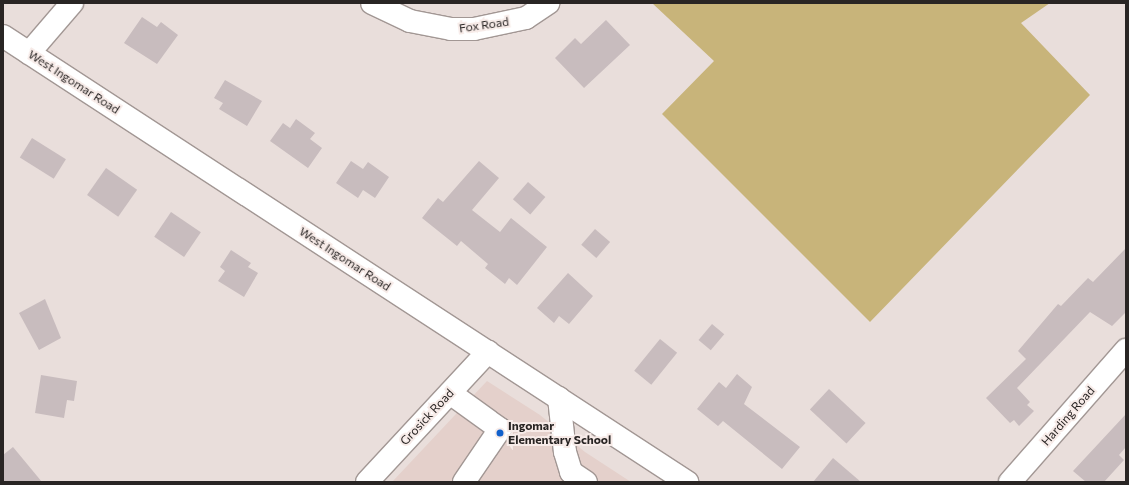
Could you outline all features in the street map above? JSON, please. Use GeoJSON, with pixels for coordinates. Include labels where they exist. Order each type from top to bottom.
{"type":"FeatureCollection","features":[{"type":"Feature","properties":{"kind":"main road"},"geometry":{"type":"LineString","coordinates":[[29,53],[72,3]]}},
{"type":"Feature","properties":{"kind":"main road","name":"Fox Road"},"geometry":{"type":"LineString","coordinates":[[372,3],[410,21],[451,29],[474,29],[526,18],[548,3]]}},
{"type":"Feature","properties":{"kind":"main road","name":"West Ingomar Road"},"geometry":{"type":"LineString","coordinates":[[3,36],[687,482]]}},
{"type":"Feature","properties":{"kind":"main road","name":"Harding Road"},"geometry":{"type":"LineString","coordinates":[[1010,482],[1126,350]]}},
{"type":"Feature","properties":{"kind":"main road","name":"Grosick Road"},"geometry":{"type":"LineString","coordinates":[[372,480],[488,352]]}},
{"type":"Feature","properties":{"kind":"main road"},"geometry":{"type":"LineString","coordinates":[[450,393],[500,429],[464,482]]}},
{"type":"Feature","properties":{"kind":"main road"},"geometry":{"type":"LineString","coordinates":[[559,398],[565,452],[571,472],[586,482]]}},
{"type":"Feature","properties":{"kind":"shaded area"},"geometry":{"type":"Polygon","coordinates":[[[652,3],[1050,3],[1021,23],[1090,95],[870,322],[662,114],[714,61],[652,3]]]}},
{"type":"Feature","properties":{"kind":"shaded area","name":"Ingomar Elementary School"},"geometry":{"type":"Polygon","coordinates":[[[487,381],[540,415],[585,452],[631,482],[392,482],[487,381]]]}},
{"type":"Feature","properties":{"kind":"building"},"geometry":{"type":"Polygon","coordinates":[[[142,17],[157,27],[161,22],[178,35],[157,64],[124,43],[142,17]]]}},
{"type":"Feature","properties":{"kind":"building"},"geometry":{"type":"Polygon","coordinates":[[[606,20],[630,45],[584,88],[555,58],[575,38],[581,44],[606,20]]]}},
{"type":"Feature","properties":{"kind":"building"},"geometry":{"type":"Polygon","coordinates":[[[225,80],[262,101],[247,126],[219,109],[223,103],[214,98],[225,80]]]}},
{"type":"Feature","properties":{"kind":"building"},"geometry":{"type":"Polygon","coordinates":[[[296,119],[315,133],[310,139],[322,148],[308,168],[270,141],[283,123],[290,128],[296,119]]]}},
{"type":"Feature","properties":{"kind":"building"},"geometry":{"type":"Polygon","coordinates":[[[32,138],[66,159],[54,179],[20,158],[32,138]]]}},
{"type":"Feature","properties":{"kind":"building"},"geometry":{"type":"Polygon","coordinates":[[[351,161],[363,169],[368,162],[389,177],[375,198],[363,190],[358,198],[336,183],[351,161]]]}},
{"type":"Feature","properties":{"kind":"building"},"geometry":{"type":"Polygon","coordinates":[[[479,161],[499,178],[472,210],[500,232],[511,218],[547,247],[517,285],[509,278],[505,284],[485,268],[488,264],[461,241],[457,246],[422,218],[438,198],[443,202],[479,161]]]}},
{"type":"Feature","properties":{"kind":"building"},"geometry":{"type":"Polygon","coordinates":[[[106,168],[137,190],[118,217],[87,195],[106,168]]]}},
{"type":"Feature","properties":{"kind":"building"},"geometry":{"type":"Polygon","coordinates":[[[528,182],[545,197],[530,214],[513,199],[528,182]]]}},
{"type":"Feature","properties":{"kind":"building"},"geometry":{"type":"Polygon","coordinates":[[[171,212],[201,232],[184,257],[154,237],[171,212]]]}},
{"type":"Feature","properties":{"kind":"building"},"geometry":{"type":"Polygon","coordinates":[[[595,229],[610,242],[596,258],[581,245],[595,229]]]}},
{"type":"Feature","properties":{"kind":"building"},"geometry":{"type":"Polygon","coordinates":[[[1126,248],[1126,312],[1112,326],[1090,312],[1017,388],[1030,402],[1027,405],[1034,411],[1019,426],[1014,420],[1010,423],[986,398],[1026,359],[1018,351],[1058,304],[1061,306],[1088,278],[1093,282],[1126,248]]]}},
{"type":"Feature","properties":{"kind":"building"},"geometry":{"type":"Polygon","coordinates":[[[231,250],[251,263],[248,267],[258,273],[244,297],[218,281],[225,271],[220,267],[231,250]]]}},
{"type":"Feature","properties":{"kind":"building"},"geometry":{"type":"Polygon","coordinates":[[[568,273],[593,296],[569,324],[559,316],[554,323],[537,308],[568,273]]]}},
{"type":"Feature","properties":{"kind":"building"},"geometry":{"type":"Polygon","coordinates":[[[45,299],[61,338],[39,350],[19,313],[45,299]]]}},
{"type":"Feature","properties":{"kind":"building"},"geometry":{"type":"Polygon","coordinates":[[[712,324],[724,334],[711,350],[699,340],[712,324]]]}},
{"type":"Feature","properties":{"kind":"building"},"geometry":{"type":"Polygon","coordinates":[[[660,339],[677,353],[651,385],[634,371],[660,339]]]}},
{"type":"Feature","properties":{"kind":"building"},"geometry":{"type":"Polygon","coordinates":[[[737,374],[752,387],[744,404],[800,447],[782,469],[723,421],[718,426],[697,409],[719,382],[726,388],[737,374]]]}},
{"type":"Feature","properties":{"kind":"building"},"geometry":{"type":"Polygon","coordinates":[[[41,375],[77,381],[74,401],[67,400],[64,418],[35,413],[41,375]]]}},
{"type":"Feature","properties":{"kind":"building"},"geometry":{"type":"Polygon","coordinates":[[[829,389],[866,423],[846,444],[810,409],[829,389]]]}},
{"type":"Feature","properties":{"kind":"building"},"geometry":{"type":"Polygon","coordinates":[[[1126,414],[1126,447],[1119,455],[1124,460],[1104,482],[1086,482],[1073,471],[1126,414]]]}},
{"type":"Feature","properties":{"kind":"building"},"geometry":{"type":"Polygon","coordinates":[[[13,447],[42,482],[3,482],[3,455],[13,447]]]}},
{"type":"Feature","properties":{"kind":"building"},"geometry":{"type":"Polygon","coordinates":[[[833,458],[861,482],[813,482],[833,458]]]}},
{"type":"Feature","properties":{"kind":"place","name":"Ingomar Elementary School"},"geometry":{"type":"Point","coordinates":[500,433]}}]}
